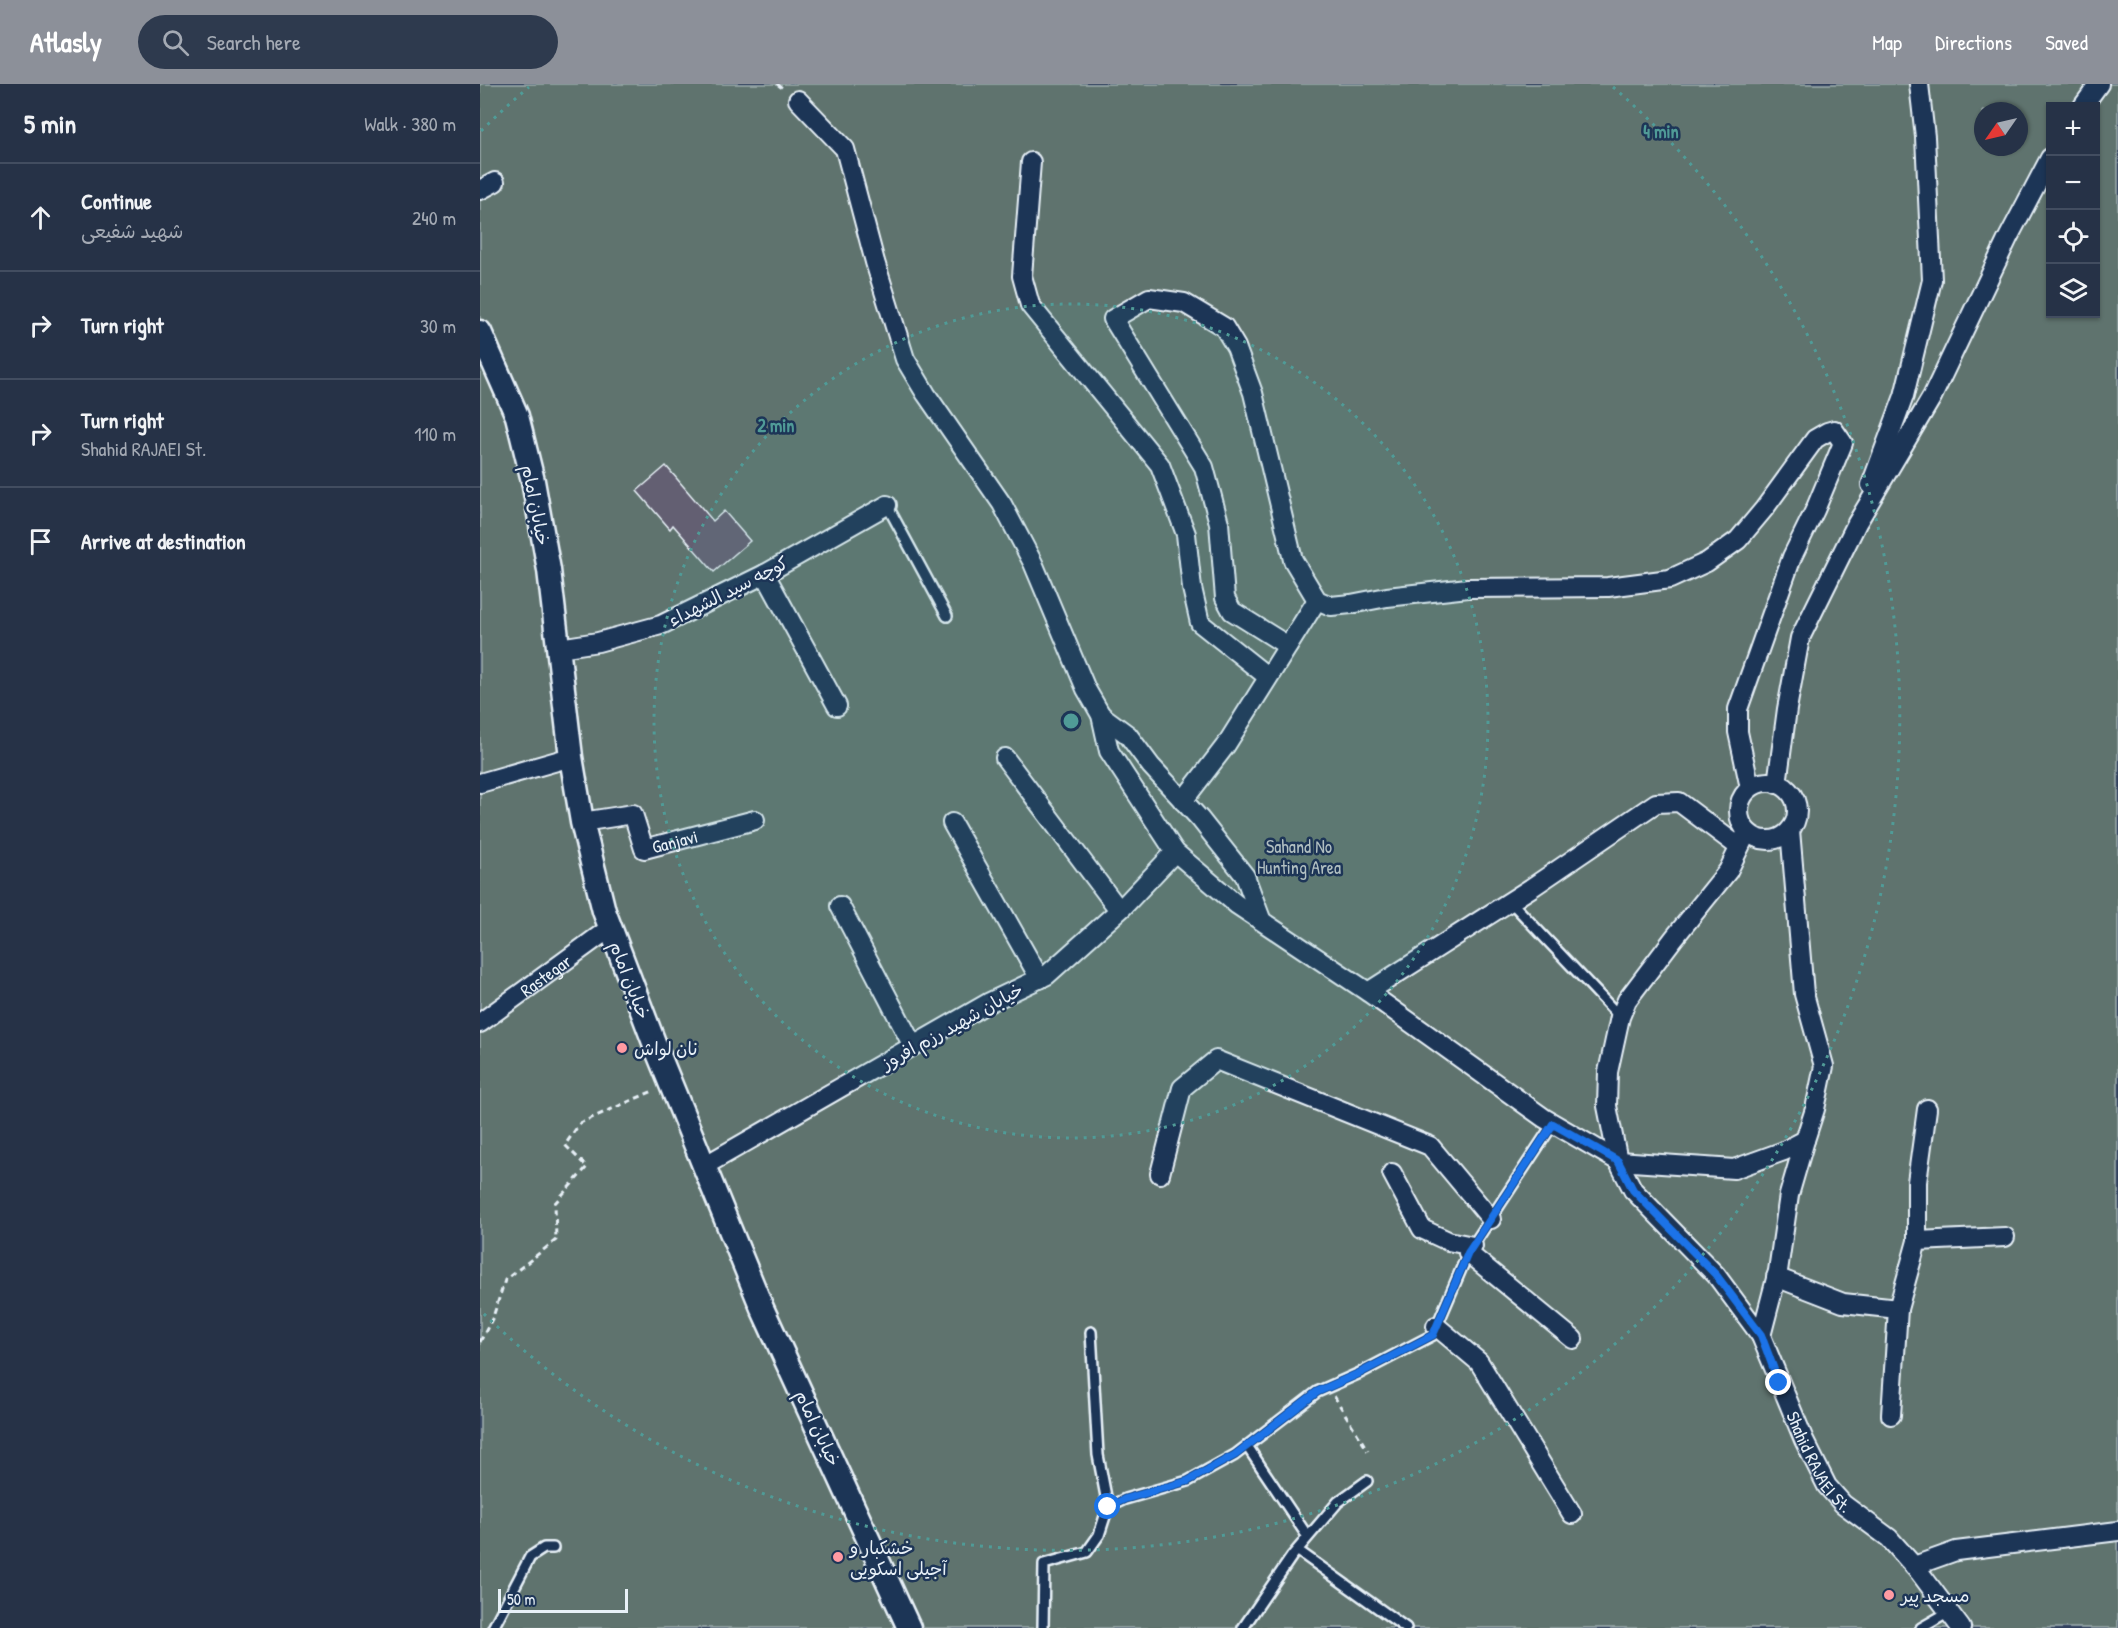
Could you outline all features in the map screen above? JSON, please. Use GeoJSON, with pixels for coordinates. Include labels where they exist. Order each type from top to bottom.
{"type":"FeatureCollection","features":[{"type":"Feature","properties":{"kind":"street"},"geometry":{"type":"LineString","coordinates":[[1857,523],[1904,396],[1932,280],[1925,137],[1919,84]]}},
{"type":"Feature","properties":{"kind":"street"},"geometry":{"type":"LineString","coordinates":[[2086,102],[2099,84]]}},
{"type":"Feature","properties":{"kind":"street"},"geometry":{"type":"LineString","coordinates":[[798,100],[845,149],[875,262],[905,359],[926,394],[1002,504],[1033,563],[1086,689],[1101,715],[1109,751],[1175,852],[1236,904],[1368,992],[1553,1124],[1618,1161],[1734,1169],[1784,1151],[1805,1140]]}},
{"type":"Feature","properties":{"kind":"street"},"geometry":{"type":"LineString","coordinates":[[1031,162],[1022,276],[1030,304],[1160,465],[1186,534],[1192,588],[1200,623],[1268,677]]}},
{"type":"Feature","properties":{"kind":"street"},"geometry":{"type":"LineString","coordinates":[[1776,784],[1800,638],[1857,523],[1932,397],[2007,238],[2046,165]]}},
{"type":"Feature","properties":{"kind":"street"},"geometry":{"type":"LineString","coordinates":[[1288,646],[1232,611],[1225,598],[1219,523],[1204,467],[1113,319],[1149,298],[1184,303],[1224,327],[1236,347],[1253,393],[1293,560],[1317,600],[1331,606],[1468,588],[1608,587],[1670,579],[1707,562],[1738,540],[1764,509],[1815,439],[1834,430],[1843,443],[1815,510],[1792,557],[1738,709],[1738,732],[1750,788]]}},
{"type":"Feature","properties":{"kind":"street","name":"خیابان امام"},"geometry":{"type":"LineString","coordinates":[[481,335],[517,416],[528,459],[549,570],[571,757],[582,822],[604,911],[762,1308],[909,1628]]}},
{"type":"Feature","properties":{"kind":"street","name":"کوچه سید الشهداء"},"geometry":{"type":"LineString","coordinates":[[559,648],[598,642],[661,625],[765,574],[887,506]]}},
{"type":"Feature","properties":{"kind":"street"},"geometry":{"type":"LineString","coordinates":[[765,574],[837,706]]}},
{"type":"Feature","properties":{"kind":"street"},"geometry":{"type":"LineString","coordinates":[[1183,801],[1226,745],[1317,600]]}},
{"type":"Feature","properties":{"kind":"street"},"geometry":{"type":"LineString","coordinates":[[1101,715],[1128,735],[1151,766],[1245,876],[1261,919]]}},
{"type":"Feature","properties":{"kind":"street"},"geometry":{"type":"LineString","coordinates":[[480,783],[571,757]]}},
{"type":"Feature","properties":{"kind":"street"},"geometry":{"type":"LineString","coordinates":[[1005,758],[1119,910]]}},
{"type":"Feature","properties":{"kind":"street"},"geometry":{"type":"LineString","coordinates":[[1368,992],[1510,901],[1656,803],[1678,802],[1743,840],[1774,840],[1790,830],[1795,821],[1796,803],[1791,795],[1776,784],[1767,782],[1750,788],[1740,804],[1739,814],[1743,840]]}},
{"type":"Feature","properties":{"kind":"street","name":"Ganjavi"},"geometry":{"type":"LineString","coordinates":[[582,822],[633,814],[644,849],[754,820]]}},
{"type":"Feature","properties":{"kind":"street"},"geometry":{"type":"LineString","coordinates":[[952,823],[1040,979]]}},
{"type":"Feature","properties":{"kind":"street"},"geometry":{"type":"LineString","coordinates":[[1761,1335],[1776,1277],[1789,1196],[1815,1109],[1824,1066],[1804,994],[1790,830]]}},
{"type":"Feature","properties":{"kind":"street","name":"Shahid RAJAEI St."},"geometry":{"type":"LineString","coordinates":[[1743,840],[1728,871],[1628,1000],[1620,1017],[1608,1072],[1607,1106],[1618,1161],[1633,1190],[1716,1275],[1761,1335],[1804,1440],[1827,1486],[1843,1504],[1889,1538],[1914,1566],[1961,1628]]}},
{"type":"Feature","properties":{"kind":"street","name":"خیابان شهید رزم افروز"},"geometry":{"type":"LineString","coordinates":[[705,1166],[988,1003],[1047,975],[1119,910],[1175,852]]}},
{"type":"Feature","properties":{"kind":"street"},"geometry":{"type":"LineString","coordinates":[[840,906],[913,1046]]}},
{"type":"Feature","properties":{"kind":"street","name":"Rastegar"},"geometry":{"type":"LineString","coordinates":[[480,1023],[610,928]]}},
{"type":"Feature","properties":{"kind":"street"},"geometry":{"type":"LineString","coordinates":[[1160,1174],[1182,1088],[1216,1060],[1430,1146],[1491,1219]]}},
{"type":"Feature","properties":{"kind":"street"},"geometry":{"type":"LineString","coordinates":[[1891,1415],[1898,1310],[1917,1241],[1917,1182],[1927,1109]]}},
{"type":"Feature","properties":{"kind":"street"},"geometry":{"type":"LineString","coordinates":[[1392,1173],[1422,1229],[1471,1250],[1574,1340]]}},
{"type":"Feature","properties":{"kind":"street"},"geometry":{"type":"LineString","coordinates":[[1917,1241],[2005,1237]]}},
{"type":"Feature","properties":{"kind":"street"},"geometry":{"type":"LineString","coordinates":[[1776,1277],[1843,1303],[1898,1310]]}},
{"type":"Feature","properties":{"kind":"street"},"geometry":{"type":"LineString","coordinates":[[1436,1326],[1479,1362],[1572,1514]]}},
{"type":"Feature","properties":{"kind":"street"},"geometry":{"type":"LineString","coordinates":[[1914,1566],[1956,1551],[2118,1531]]}},
{"type":"Feature","properties":{"kind":"lane"},"geometry":{"type":"LineString","coordinates":[[887,506],[947,616]]}},
{"type":"Feature","properties":{"kind":"lane"},"geometry":{"type":"LineString","coordinates":[[1510,901],[1620,1017]]}},
{"type":"Feature","properties":{"kind":"lane"},"geometry":{"type":"LineString","coordinates":[[1108,1507],[1125,1499],[1188,1481],[1235,1455],[1317,1392],[1360,1373],[1433,1335],[1471,1250],[1553,1124]]}},
{"type":"Feature","properties":{"kind":"lane"},"geometry":{"type":"LineString","coordinates":[[1043,1628],[1044,1564],[1087,1552],[1099,1535],[1108,1507],[1098,1455],[1091,1332]]}},
{"type":"Feature","properties":{"kind":"lane"},"geometry":{"type":"LineString","coordinates":[[1246,1446],[1308,1537]]}},
{"type":"Feature","properties":{"kind":"lane"},"geometry":{"type":"LineString","coordinates":[[1243,1628],[1297,1550],[1338,1502],[1367,1481]]}},
{"type":"Feature","properties":{"kind":"lane"},"geometry":{"type":"LineString","coordinates":[[493,1628],[530,1557],[544,1548],[553,1548]]}},
{"type":"Feature","properties":{"kind":"lane"},"geometry":{"type":"LineString","coordinates":[[1297,1550],[1406,1628]]}},
{"type":"Feature","properties":{"kind":"lane"},"geometry":{"type":"LineString","coordinates":[[1921,1628],[1949,1612]]}},
{"type":"Feature","properties":{"kind":"path"},"geometry":{"type":"LineString","coordinates":[[480,1342],[493,1317],[505,1280],[556,1240],[555,1203],[586,1167],[565,1145],[580,1123],[671,1083]]}},
{"type":"Feature","properties":{"kind":"path"},"geometry":{"type":"LineString","coordinates":[[1328,1387],[1368,1451]]}},
{"type":"Feature","properties":{"kind":"green space","name":"Sahand No Hunting Area"},"geometry":{"type":"Polygon","coordinates":[[[480,84],[2118,84],[2118,1628],[480,1628],[480,84]]]}},
{"type":"Feature","properties":{"kind":"building"},"geometry":{"type":"Polygon","coordinates":[[[666,466],[713,521],[724,511],[750,541],[714,572],[673,525],[670,529],[637,491],[666,466]]]}},
{"type":"Feature","properties":{"kind":"place","name":"نان لواش"},"geometry":{"type":"Point","coordinates":[622,1048]}},
{"type":"Feature","properties":{"kind":"place","name":"خشکبار و آجیلی اسکویی"},"geometry":{"type":"Point","coordinates":[838,1557]}},
{"type":"Feature","properties":{"kind":"place","name":"مسجد پیر"},"geometry":{"type":"Point","coordinates":[1889,1595]}},
{"type":"Feature","properties":{"kind":"route"},"geometry":{"type":"LineString","coordinates":[[1108,1507],[1125,1499],[1188,1481],[1235,1455],[1317,1392],[1360,1373],[1433,1335],[1468,1253],[1553,1124],[1618,1161],[1633,1190],[1716,1275],[1761,1335],[1779,1383]]}}]}
